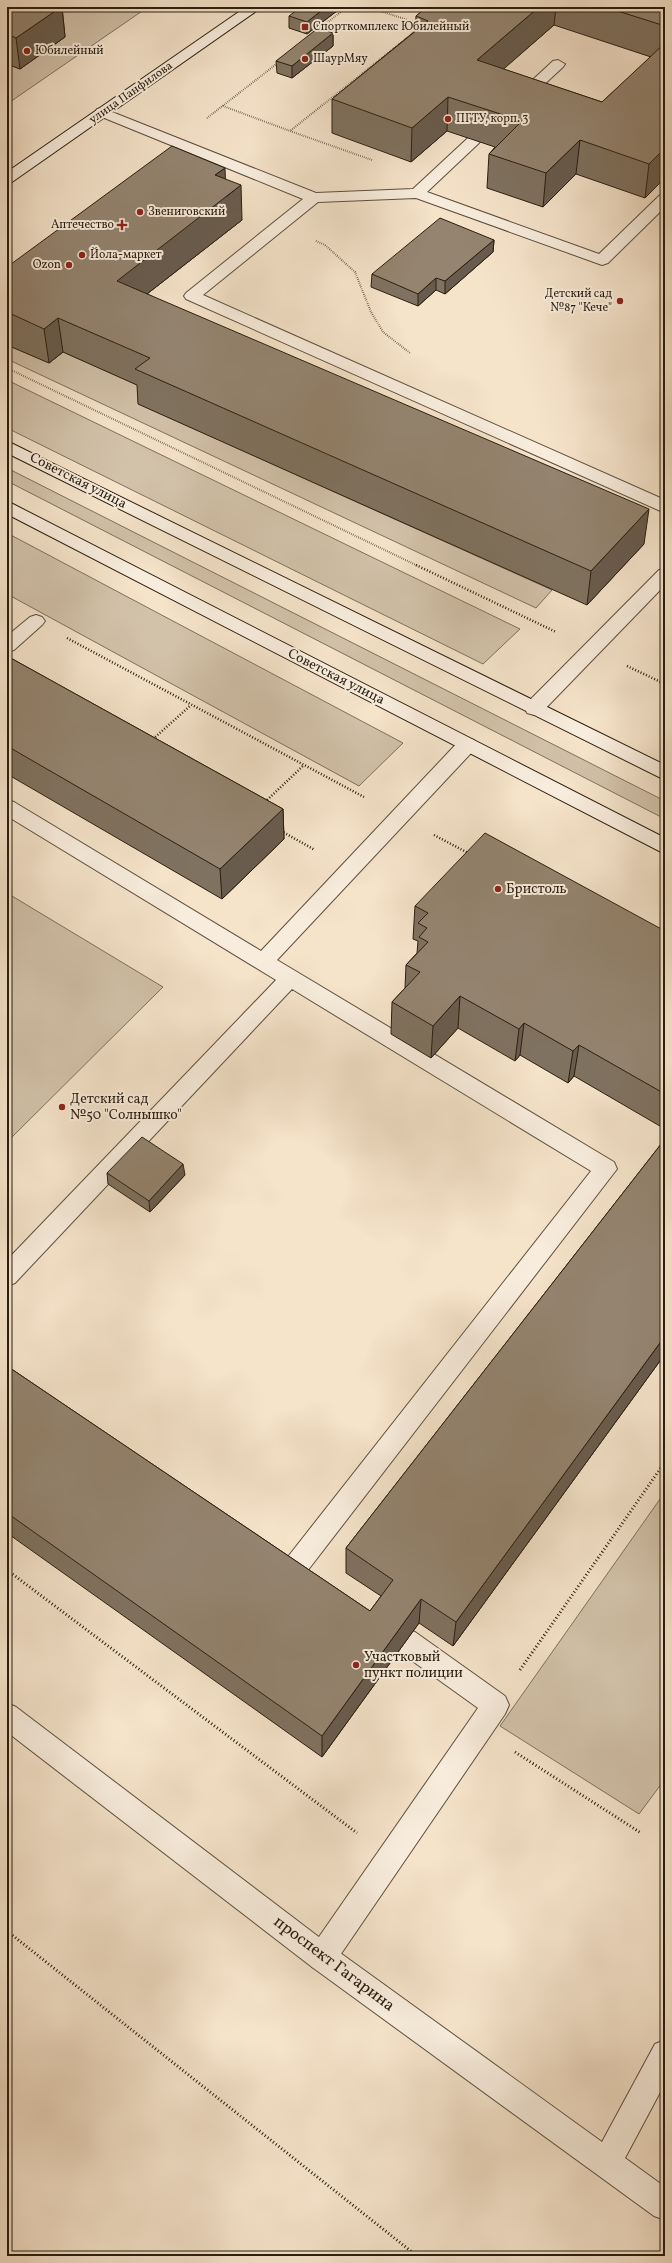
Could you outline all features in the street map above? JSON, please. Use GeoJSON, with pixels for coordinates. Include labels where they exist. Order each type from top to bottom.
{"type":"FeatureCollection","features":[{"type":"Feature","properties":{"kind":"main road","name":"улица Панфилова"},"geometry":{"type":"LineString","coordinates":[[7,179],[255,7]]}},
{"type":"Feature","properties":{"kind":"main road"},"geometry":{"type":"LineString","coordinates":[[511,107],[558,64]]}},
{"type":"Feature","properties":{"kind":"main road"},"geometry":{"type":"LineString","coordinates":[[102,112],[314,198],[417,193],[602,260],[665,198]]}},
{"type":"Feature","properties":{"kind":"main road"},"geometry":{"type":"LineString","coordinates":[[417,193],[474,140]]}},
{"type":"Feature","properties":{"kind":"main road"},"geometry":{"type":"LineString","coordinates":[[314,198],[192,296],[665,508]]}},
{"type":"Feature","properties":{"kind":"main road","name":"Советская улица"},"geometry":{"type":"LineString","coordinates":[[7,446],[665,773]]}},
{"type":"Feature","properties":{"kind":"main road","name":"Советская улица"},"geometry":{"type":"LineString","coordinates":[[7,507],[665,847]]}},
{"type":"Feature","properties":{"kind":"main road"},"geometry":{"type":"LineString","coordinates":[[534,708],[665,574]]}},
{"type":"Feature","properties":{"kind":"main road"},"geometry":{"type":"LineString","coordinates":[[7,646],[36,622]]}},
{"type":"Feature","properties":{"kind":"main road"},"geometry":{"type":"LineString","coordinates":[[263,962],[467,745]]}},
{"type":"Feature","properties":{"kind":"main road"},"geometry":{"type":"LineString","coordinates":[[7,806],[606,1169],[305,1572],[276,1552]]}},
{"type":"Feature","properties":{"kind":"main road"},"geometry":{"type":"LineString","coordinates":[[7,1276],[290,978]]}},
{"type":"Feature","properties":{"kind":"main road"},"geometry":{"type":"LineString","coordinates":[[322,1956],[389,1857],[496,1705],[406,1642]]}},
{"type":"Feature","properties":{"kind":"main road","name":"проспект Гагарина"},"geometry":{"type":"LineString","coordinates":[[7,1716],[322,1956],[665,2205]]}},
{"type":"Feature","properties":{"kind":"main road"},"geometry":{"type":"LineString","coordinates":[[607,2163],[665,2054]]}},
{"type":"Feature","properties":{"kind":"path"},"geometry":{"type":"LineString","coordinates":[[368,7],[423,25]]}},
{"type":"Feature","properties":{"kind":"path"},"geometry":{"type":"LineString","coordinates":[[222,106],[290,131]]}},
{"type":"Feature","properties":{"kind":"path"},"geometry":{"type":"LineString","coordinates":[[279,226],[325,245],[355,272],[371,312],[383,332],[415,356]]}},
{"type":"Feature","properties":{"kind":"path"},"geometry":{"type":"LineString","coordinates":[[7,368],[665,684]]}},
{"type":"Feature","properties":{"kind":"path"},"geometry":{"type":"LineString","coordinates":[[36,622],[471,855]]}},
{"type":"Feature","properties":{"kind":"path"},"geometry":{"type":"LineString","coordinates":[[152,740],[191,705]]}},
{"type":"Feature","properties":{"kind":"path"},"geometry":{"type":"LineString","coordinates":[[262,805],[304,765]]}},
{"type":"Feature","properties":{"kind":"path"},"geometry":{"type":"LineString","coordinates":[[278,829],[350,870]]}},
{"type":"Feature","properties":{"kind":"path"},"geometry":{"type":"LineString","coordinates":[[496,1705],[665,1462]]}},
{"type":"Feature","properties":{"kind":"path"},"geometry":{"type":"LineString","coordinates":[[7,1570],[389,1857]]}},
{"type":"Feature","properties":{"kind":"path"},"geometry":{"type":"LineString","coordinates":[[479,1729],[641,1833]]}},
{"type":"Feature","properties":{"kind":"path"},"geometry":{"type":"LineString","coordinates":[[7,1931],[417,2256]]}},
{"type":"Feature","properties":{"kind":"shaded area"},"geometry":{"type":"Polygon","coordinates":[[[58,7],[148,7],[7,104],[7,64],[20,69],[58,7]]]}},
{"type":"Feature","properties":{"kind":"shaded area"},"geometry":{"type":"Polygon","coordinates":[[[7,345],[49,363],[63,352],[153,392],[139,404],[552,590],[536,608],[7,359],[7,345]]]}},
{"type":"Feature","properties":{"kind":"shaded area"},"geometry":{"type":"Polygon","coordinates":[[[7,380],[520,629],[483,664],[7,428],[7,380]]]}},
{"type":"Feature","properties":{"kind":"shaded area"},"geometry":{"type":"Polygon","coordinates":[[[7,468],[665,801],[665,819],[7,481],[7,468]]]}},
{"type":"Feature","properties":{"kind":"shaded area"},"geometry":{"type":"Polygon","coordinates":[[[7,533],[403,743],[359,786],[7,594],[7,533]]]}},
{"type":"Feature","properties":{"kind":"shaded area"},"geometry":{"type":"Polygon","coordinates":[[[7,893],[163,987],[7,1142],[7,893]]]}},
{"type":"Feature","properties":{"kind":"shaded area"},"geometry":{"type":"Polygon","coordinates":[[[665,1492],[665,1779],[639,1814],[500,1726],[665,1492]]]}},
{"type":"Feature","properties":{"kind":"building"},"geometry":{"type":"Polygon","coordinates":[[[7,7],[61,7],[16,38],[7,34],[7,7]]]}},
{"type":"Feature","properties":{"kind":"building"},"geometry":{"type":"Polygon","coordinates":[[[301,7],[326,7],[307,22],[289,16],[301,7]]]}},
{"type":"Feature","properties":{"kind":"building"},"geometry":{"type":"Polygon","coordinates":[[[427,7],[539,7],[477,60],[602,102],[665,43],[665,148],[649,164],[580,140],[546,173],[489,154],[522,121],[448,97],[412,128],[332,99],[428,21],[416,16],[427,7]]]}},
{"type":"Feature","properties":{"kind":"building"},"geometry":{"type":"Polygon","coordinates":[[[605,7],[665,7],[665,26],[605,7]]]}},
{"type":"Feature","properties":{"kind":"building"},"geometry":{"type":"Polygon","coordinates":[[[318,28],[333,33],[292,66],[276,61],[318,28]]]}},
{"type":"Feature","properties":{"kind":"building"},"geometry":{"type":"Polygon","coordinates":[[[172,146],[225,168],[215,175],[241,185],[117,281],[649,509],[591,571],[135,369],[150,358],[58,318],[44,329],[7,312],[7,267],[172,146]]]}},
{"type":"Feature","properties":{"kind":"building"},"geometry":{"type":"Polygon","coordinates":[[[440,218],[494,240],[445,281],[436,278],[418,294],[372,274],[440,218]]]}},
{"type":"Feature","properties":{"kind":"building"},"geometry":{"type":"Polygon","coordinates":[[[7,656],[283,809],[220,869],[7,746],[7,656]]]}},
{"type":"Feature","properties":{"kind":"building"},"geometry":{"type":"Polygon","coordinates":[[[485,833],[665,931],[665,1094],[579,1045],[573,1051],[524,1023],[519,1029],[460,996],[433,1026],[392,1002],[420,972],[406,965],[428,942],[419,937],[427,928],[418,923],[428,913],[415,906],[485,833]]]}},
{"type":"Feature","properties":{"kind":"building"},"geometry":{"type":"Polygon","coordinates":[[[142,1137],[183,1164],[149,1201],[107,1173],[142,1137]]]}},
{"type":"Feature","properties":{"kind":"building"},"geometry":{"type":"Polygon","coordinates":[[[665,1139],[665,1336],[456,1622],[421,1599],[322,1736],[7,1513],[7,1366],[370,1611],[393,1580],[346,1548],[665,1139]]]}},
{"type":"Feature","properties":{"kind":"place","name":"Спорткомплекс Юбилейный"},"geometry":{"type":"Point","coordinates":[305,27]}},
{"type":"Feature","properties":{"kind":"place","name":"Юбилейный"},"geometry":{"type":"Point","coordinates":[27,51]}},
{"type":"Feature","properties":{"kind":"place","name":"ШаурМяу"},"geometry":{"type":"Point","coordinates":[305,59]}},
{"type":"Feature","properties":{"kind":"place","name":"ПГТУ, корп. 3"},"geometry":{"type":"Point","coordinates":[448,119]}},
{"type":"Feature","properties":{"kind":"place","name":"Звениговский"},"geometry":{"type":"Point","coordinates":[140,212]}},
{"type":"Feature","properties":{"kind":"place","name":"Аптечество"},"geometry":{"type":"Point","coordinates":[122,225]}},
{"type":"Feature","properties":{"kind":"place","name":"Йола-маркет"},"geometry":{"type":"Point","coordinates":[82,255]}},
{"type":"Feature","properties":{"kind":"place","name":"Ozon"},"geometry":{"type":"Point","coordinates":[69,265]}},
{"type":"Feature","properties":{"kind":"place","name":"Детский сад №87 \"Кече\""},"geometry":{"type":"Point","coordinates":[620,301]}},
{"type":"Feature","properties":{"kind":"place","name":"Бристоль"},"geometry":{"type":"Point","coordinates":[498,889]}},
{"type":"Feature","properties":{"kind":"place","name":"Детский сад №50 \"Солнышко\""},"geometry":{"type":"Point","coordinates":[62,1107]}},
{"type":"Feature","properties":{"kind":"place","name":"Участковый пункт полиции"},"geometry":{"type":"Point","coordinates":[356,1665]}}]}
